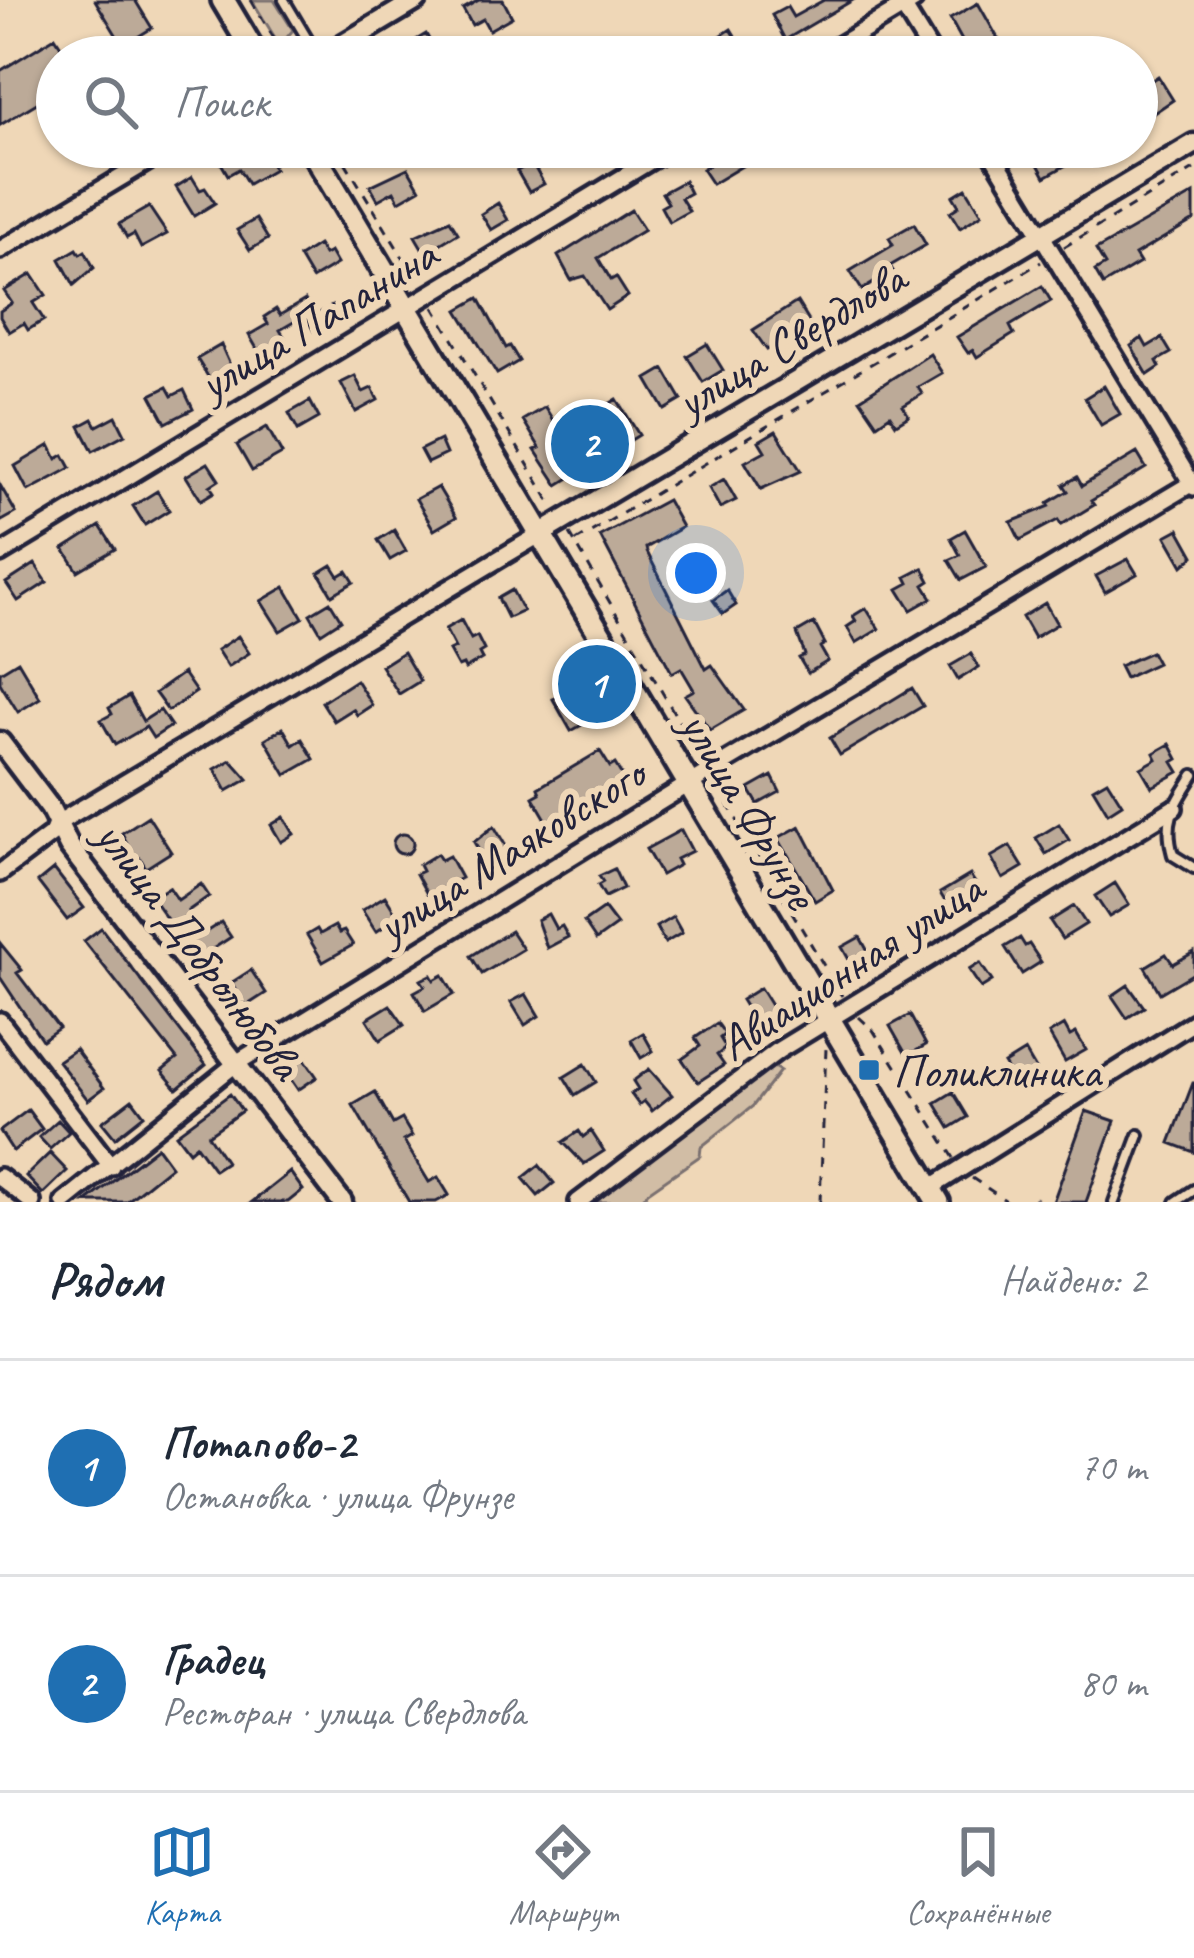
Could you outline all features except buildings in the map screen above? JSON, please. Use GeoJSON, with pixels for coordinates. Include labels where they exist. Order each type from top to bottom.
{"type":"FeatureCollection","features":[{"type":"Feature","properties":{"kind":"main road"},"geometry":{"type":"LineString","coordinates":[[223,0],[244,36]]}},
{"type":"Feature","properties":{"kind":"main road","name":"улица Фрунзе"},"geometry":{"type":"LineString","coordinates":[[322,168],[687,785],[827,1032],[934,1195]]}},
{"type":"Feature","properties":{"kind":"street"},"geometry":{"type":"LineString","coordinates":[[356,36],[417,0]]}},
{"type":"Feature","properties":{"kind":"street"},"geometry":{"type":"LineString","coordinates":[[852,36],[905,2],[923,36]]}},
{"type":"Feature","properties":{"kind":"street","name":"улица Свердлова"},"geometry":{"type":"LineString","coordinates":[[1158,165],[1194,144]]}},
{"type":"Feature","properties":{"kind":"street"},"geometry":{"type":"LineString","coordinates":[[1,247],[136,168]]}},
{"type":"Feature","properties":{"kind":"street","name":"улица Папанина"},"geometry":{"type":"LineString","coordinates":[[0,554],[639,168]]}},
{"type":"Feature","properties":{"kind":"street"},"geometry":{"type":"LineString","coordinates":[[1001,168],[1193,484]]}},
{"type":"Feature","properties":{"kind":"street","name":"улица Свердлова"},"geometry":{"type":"LineString","coordinates":[[0,873],[52,834],[56,824],[1153,168]]}},
{"type":"Feature","properties":{"kind":"street","name":"улица Маяковского"},"geometry":{"type":"LineString","coordinates":[[64,1202],[238,1062],[687,785],[1193,484]]}},
{"type":"Feature","properties":{"kind":"street","name":"улица Добролюбова"},"geometry":{"type":"LineString","coordinates":[[0,742],[50,808],[69,846],[238,1062],[334,1199]]}},
{"type":"Feature","properties":{"kind":"street","name":"Авиационная улица"},"geometry":{"type":"LineString","coordinates":[[578,1202],[779,1050],[827,1032],[849,1008],[1174,808]]}},
{"type":"Feature","properties":{"kind":"street"},"geometry":{"type":"LineString","coordinates":[[0,1021],[111,1166]]}},
{"type":"Feature","properties":{"kind":"street"},"geometry":{"type":"LineString","coordinates":[[934,1195],[961,1169],[1194,1022]]}},
{"type":"Feature","properties":{"kind":"street"},"geometry":{"type":"LineString","coordinates":[[0,1177],[32,1202]]}},
{"type":"Feature","properties":{"kind":"lane"},"geometry":{"type":"LineString","coordinates":[[284,0],[307,36]]}},
{"type":"Feature","properties":{"kind":"lane"},"geometry":{"type":"LineString","coordinates":[[1194,775],[1166,832],[1173,855],[1194,868]]}},
{"type":"Feature","properties":{"kind":"lane"},"geometry":{"type":"LineString","coordinates":[[1114,1202],[1139,1135]]}},
{"type":"Feature","properties":{"kind":"lane"},"geometry":{"type":"LineString","coordinates":[[1176,1202],[1194,1190]]}},
{"type":"Feature","properties":{"kind":"path"},"geometry":{"type":"LineString","coordinates":[[251,0],[272,36]]}},
{"type":"Feature","properties":{"kind":"path"},"geometry":{"type":"LineString","coordinates":[[349,168],[849,1008],[872,1030],[961,1169],[1008,1202]]}},
{"type":"Feature","properties":{"kind":"path"},"geometry":{"type":"LineString","coordinates":[[574,542],[1194,169]]}},
{"type":"Feature","properties":{"kind":"path"},"geometry":{"type":"LineString","coordinates":[[820,1202],[827,1032]]}},
{"type":"Feature","properties":{"kind":"shaded area"},"geometry":{"type":"Polygon","coordinates":[[[252,0],[274,0],[293,30],[288,36],[274,36],[252,0]]]}},
{"type":"Feature","properties":{"kind":"shaded area"},"geometry":{"type":"Polygon","coordinates":[[[767,1063],[780,1071],[753,1106],[701,1147],[700,1156],[640,1202],[595,1202],[767,1063]]]}},
{"type":"Feature","properties":{"kind":"place","name":"Градец"},"geometry":{"type":"Point","coordinates":[590,444]}},
{"type":"Feature","properties":{"kind":"place","name":"Потапово-2"},"geometry":{"type":"Point","coordinates":[597,684]}},
{"type":"Feature","properties":{"kind":"place","name":"Поликлиника"},"geometry":{"type":"Point","coordinates":[869,1070]}}]}
